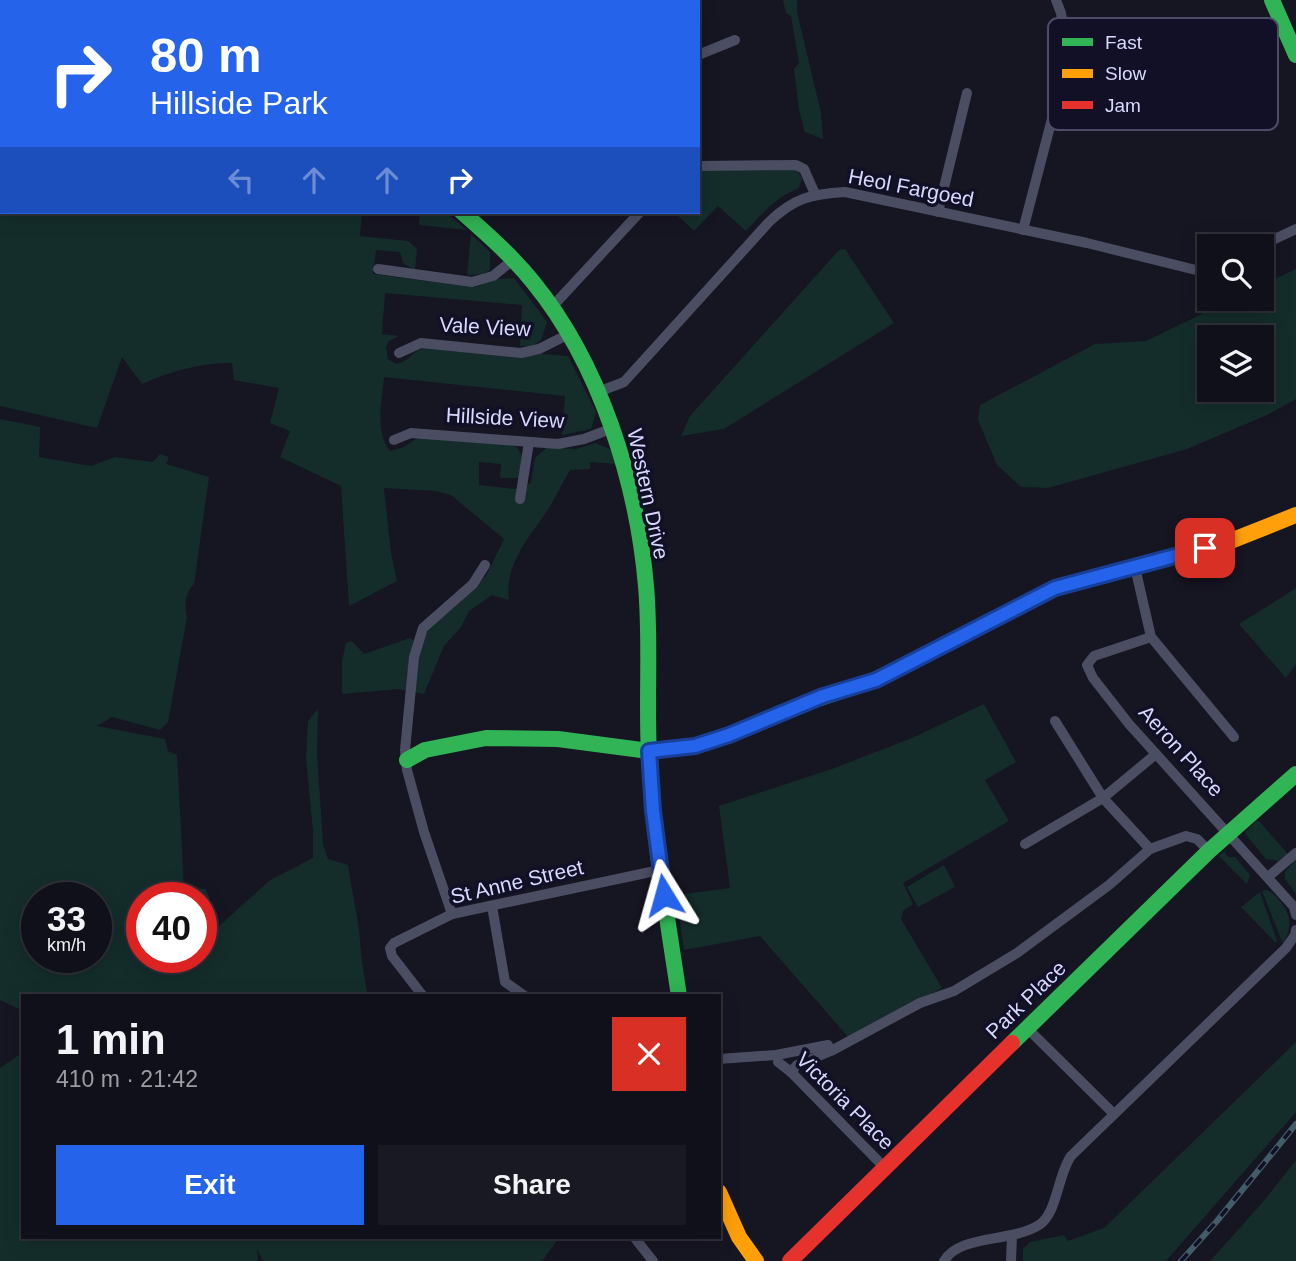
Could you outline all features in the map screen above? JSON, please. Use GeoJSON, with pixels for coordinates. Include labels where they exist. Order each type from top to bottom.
{"type":"FeatureCollection","features":[{"type":"Feature","properties":{"kind":"street"},"geometry":{"type":"LineString","coordinates":[[1056,0],[1062,18]]}},
{"type":"Feature","properties":{"kind":"street"},"geometry":{"type":"LineString","coordinates":[[1272,0],[1296,55]]}},
{"type":"Feature","properties":{"kind":"street"},"geometry":{"type":"LineString","coordinates":[[1278,31],[1284,28]]}},
{"type":"Feature","properties":{"kind":"street"},"geometry":{"type":"LineString","coordinates":[[700,54],[735,40]]}},
{"type":"Feature","properties":{"kind":"street"},"geometry":{"type":"LineString","coordinates":[[938,212],[967,93]]}},
{"type":"Feature","properties":{"kind":"street"},"geometry":{"type":"LineString","coordinates":[[1023,230],[1049,130]]}},
{"type":"Feature","properties":{"kind":"street"},"geometry":{"type":"LineString","coordinates":[[700,166],[796,165],[804,169],[815,194]]}},
{"type":"Feature","properties":{"kind":"street","name":"Heol Fargoed"},"geometry":{"type":"LineString","coordinates":[[598,392],[624,382],[637,370],[782,209],[815,194],[845,192],[1197,270]]}},
{"type":"Feature","properties":{"kind":"street","name":"Western Drive"},"geometry":{"type":"LineString","coordinates":[[465,214],[513,260],[552,307],[598,392],[613,428],[634,506],[646,584],[650,677],[649,751],[653,811],[679,994]]}},
{"type":"Feature","properties":{"kind":"street"},"geometry":{"type":"LineString","coordinates":[[552,307],[638,214]]}},
{"type":"Feature","properties":{"kind":"street"},"geometry":{"type":"LineString","coordinates":[[1274,239],[1296,229]]}},
{"type":"Feature","properties":{"kind":"street"},"geometry":{"type":"LineString","coordinates":[[378,270],[472,282],[493,276],[513,260]]}},
{"type":"Feature","properties":{"kind":"street","name":"Vale View"},"geometry":{"type":"LineString","coordinates":[[399,353],[421,343],[521,353],[539,349],[567,335]]}},
{"type":"Feature","properties":{"kind":"street","name":"Hillside View"},"geometry":{"type":"LineString","coordinates":[[394,440],[411,433],[558,444],[584,439],[613,428]]}},
{"type":"Feature","properties":{"kind":"street"},"geometry":{"type":"LineString","coordinates":[[520,499],[529,442]]}},
{"type":"Feature","properties":{"kind":"street"},"geometry":{"type":"LineString","coordinates":[[407,760],[425,750],[486,738],[558,739],[649,751],[695,746],[729,735],[805,703],[876,680],[1055,588],[1228,542],[1296,515]]}},
{"type":"Feature","properties":{"kind":"street"},"geometry":{"type":"LineString","coordinates":[[452,914],[436,874],[407,770],[405,750],[414,657],[423,628],[473,584],[485,565]]}},
{"type":"Feature","properties":{"kind":"street"},"geometry":{"type":"LineString","coordinates":[[1135,567],[1151,637],[1234,737]]}},
{"type":"Feature","properties":{"kind":"street","name":"Aeron Place"},"geometry":{"type":"LineString","coordinates":[[1151,637],[1094,656],[1087,665],[1093,678],[1129,724],[1294,907],[1296,915]]}},
{"type":"Feature","properties":{"kind":"street"},"geometry":{"type":"LineString","coordinates":[[1055,721],[1103,798],[1150,849]]}},
{"type":"Feature","properties":{"kind":"street"},"geometry":{"type":"LineString","coordinates":[[1025,844],[1103,798],[1156,754]]}},
{"type":"Feature","properties":{"kind":"street","name":"Park Place"},"geometry":{"type":"LineString","coordinates":[[790,1261],[1209,851],[1296,774]]}},
{"type":"Feature","properties":{"kind":"street"},"geometry":{"type":"LineString","coordinates":[[791,1072],[797,1065],[831,1051],[920,1003],[954,991],[1017,953],[1109,885],[1150,849],[1186,836],[1197,839],[1209,851]]}},
{"type":"Feature","properties":{"kind":"street"},"geometry":{"type":"LineString","coordinates":[[1268,877],[1296,853]]}},
{"type":"Feature","properties":{"kind":"street","name":"St Anne Street"},"geometry":{"type":"LineString","coordinates":[[421,994],[392,956],[390,948],[394,943],[452,914],[660,870]]}},
{"type":"Feature","properties":{"kind":"street"},"geometry":{"type":"LineString","coordinates":[[492,906],[505,982],[522,994]]}},
{"type":"Feature","properties":{"kind":"street"},"geometry":{"type":"LineString","coordinates":[[944,1261],[949,1252],[961,1245],[1012,1236],[1041,1224],[1051,1210],[1064,1165],[1071,1156],[1286,948],[1296,935],[1296,930]]}},
{"type":"Feature","properties":{"kind":"street"},"geometry":{"type":"LineString","coordinates":[[1028,1028],[1114,1114]]}},
{"type":"Feature","properties":{"kind":"street"},"geometry":{"type":"LineString","coordinates":[[721,1059],[776,1055],[828,1045]]}},
{"type":"Feature","properties":{"kind":"street","name":"Victoria Place"},"geometry":{"type":"LineString","coordinates":[[778,1062],[885,1168]]}},
{"type":"Feature","properties":{"kind":"street"},"geometry":{"type":"LineString","coordinates":[[721,1197],[733,1227],[756,1261]]}},
{"type":"Feature","properties":{"kind":"street"},"geometry":{"type":"LineString","coordinates":[[1011,1261],[1012,1236]]}},
{"type":"Feature","properties":{"kind":"street"},"geometry":{"type":"LineString","coordinates":[[636,1239],[653,1261]]}},
{"type":"Feature","properties":{"kind":"green space"},"geometry":{"type":"Polygon","coordinates":[[[783,0],[797,0],[797,12],[821,113],[823,139],[805,132],[799,110],[794,69],[799,63],[791,16],[786,13],[783,0]]]}},
{"type":"Feature","properties":{"kind":"green space"},"geometry":{"type":"Polygon","coordinates":[[[795,168],[802,178],[799,188],[777,201],[746,231],[718,206],[694,231],[676,214],[700,214],[700,169],[795,168]]]}},
{"type":"Feature","properties":{"kind":"green space"},"geometry":{"type":"Polygon","coordinates":[[[0,214],[362,214],[360,236],[408,241],[417,249],[415,270],[403,263],[400,252],[376,250],[373,274],[474,287],[498,279],[514,278],[547,322],[541,340],[532,346],[520,346],[522,305],[385,293],[382,334],[399,336],[389,341],[386,347],[388,359],[396,364],[425,348],[518,358],[542,354],[568,356],[596,412],[591,429],[562,435],[565,396],[384,377],[381,425],[385,443],[390,451],[404,447],[420,436],[513,444],[522,459],[519,478],[500,478],[501,464],[479,462],[479,485],[515,489],[531,483],[535,458],[547,447],[576,449],[595,443],[612,450],[616,464],[590,462],[590,469],[570,470],[514,562],[510,574],[509,600],[492,595],[469,611],[461,627],[444,646],[424,694],[399,689],[342,694],[342,661],[346,643],[352,641],[364,654],[410,638],[422,647],[428,629],[486,576],[504,539],[451,495],[436,491],[384,488],[397,581],[349,606],[341,486],[280,457],[290,431],[270,423],[279,388],[234,380],[232,363],[208,364],[186,369],[142,384],[122,357],[97,428],[0,406],[0,214]]]}},
{"type":"Feature","properties":{"kind":"green space"},"geometry":{"type":"Polygon","coordinates":[[[420,214],[447,214],[467,230],[419,225],[420,214]]]}},
{"type":"Feature","properties":{"kind":"green space"},"geometry":{"type":"Polygon","coordinates":[[[471,234],[490,252],[490,270],[482,274],[467,275],[471,234]]]}},
{"type":"Feature","properties":{"kind":"green space"},"geometry":{"type":"Polygon","coordinates":[[[845,249],[894,323],[724,429],[681,436],[690,416],[839,250],[845,249]]]}},
{"type":"Feature","properties":{"kind":"green space"},"geometry":{"type":"Polygon","coordinates":[[[1296,269],[1296,399],[1267,415],[1187,449],[1048,488],[1021,487],[997,465],[978,420],[980,405],[1095,344],[1146,341],[1208,311],[1274,311],[1274,279],[1296,269]]]}},
{"type":"Feature","properties":{"kind":"green space"},"geometry":{"type":"Polygon","coordinates":[[[0,419],[40,427],[39,457],[91,466],[115,457],[153,462],[160,454],[169,457],[166,464],[209,477],[194,584],[186,599],[187,617],[168,722],[160,730],[112,717],[97,726],[165,739],[168,751],[177,755],[184,882],[126,882],[126,973],[217,973],[217,920],[219,926],[270,880],[313,858],[306,758],[308,721],[318,709],[317,753],[323,844],[328,859],[348,865],[368,994],[21,994],[21,1010],[0,1000],[0,419]]]}},
{"type":"Feature","properties":{"kind":"green space"},"geometry":{"type":"Polygon","coordinates":[[[1296,588],[1296,664],[1286,678],[1239,624],[1296,588]]]}},
{"type":"Feature","properties":{"kind":"green space"},"geometry":{"type":"Polygon","coordinates":[[[984,704],[1016,762],[985,780],[1009,821],[903,883],[913,904],[903,911],[901,919],[942,988],[848,1037],[760,936],[684,950],[676,895],[730,888],[719,806],[832,769],[912,738],[984,704]]]}},
{"type":"Feature","properties":{"kind":"green space"},"geometry":{"type":"Polygon","coordinates":[[[1258,820],[1288,854],[1277,862],[1266,859],[1245,832],[1258,820]]]}},
{"type":"Feature","properties":{"kind":"green space"},"geometry":{"type":"Polygon","coordinates":[[[1226,850],[1225,853],[1229,857],[1235,857],[1250,875],[1247,884],[1219,856],[1226,850]]]}},
{"type":"Feature","properties":{"kind":"green space"},"geometry":{"type":"Polygon","coordinates":[[[1296,859],[1296,894],[1285,879],[1285,872],[1296,859]]]}},
{"type":"Feature","properties":{"kind":"green space"},"geometry":{"type":"Polygon","coordinates":[[[944,865],[955,887],[918,907],[907,887],[944,865]]]}},
{"type":"Feature","properties":{"kind":"green space"},"geometry":{"type":"Polygon","coordinates":[[[1267,890],[1280,901],[1289,917],[1288,932],[1283,944],[1262,891],[1267,890]]]}},
{"type":"Feature","properties":{"kind":"green space"},"geometry":{"type":"Polygon","coordinates":[[[1260,892],[1277,941],[1276,943],[1241,907],[1260,892]]]}},
{"type":"Feature","properties":{"kind":"green space"},"geometry":{"type":"Polygon","coordinates":[[[1296,1042],[1296,1112],[1166,1261],[1023,1261],[1023,1249],[1030,1242],[1064,1235],[1068,1241],[1104,1228],[1296,1042]]]}},
{"type":"Feature","properties":{"kind":"green space"},"geometry":{"type":"Polygon","coordinates":[[[21,1053],[21,1239],[558,1239],[542,1261],[263,1261],[257,1249],[258,1261],[0,1261],[0,1068],[21,1053]]]}},
{"type":"Feature","properties":{"kind":"green space"},"geometry":{"type":"Polygon","coordinates":[[[1296,1160],[1296,1261],[1210,1261],[1262,1203],[1296,1160]]]}},
{"type":"Feature","properties":{"kind":"railway"},"geometry":{"type":"LineString","coordinates":[[1181,1261],[1296,1124]]}},
{"type":"Feature","properties":{"kind":"traffic: fast"},"geometry":{"type":"LineString","coordinates":[[1272,0],[1296,55]]}},
{"type":"Feature","properties":{"kind":"traffic: fast"},"geometry":{"type":"LineString","coordinates":[[464,214],[517,263],[557,314],[596,387],[624,466],[634,506],[646,586],[651,785],[679,994]]}},
{"type":"Feature","properties":{"kind":"traffic: fast"},"geometry":{"type":"LineString","coordinates":[[407,760],[425,750],[486,738],[558,739],[649,751],[695,746],[729,735],[805,703],[876,680],[1039,596]]}},
{"type":"Feature","properties":{"kind":"traffic: fast"},"geometry":{"type":"LineString","coordinates":[[1012,1043],[1209,851],[1296,774]]}},
{"type":"Feature","properties":{"kind":"traffic: slow"},"geometry":{"type":"LineString","coordinates":[[1039,596],[1055,588],[1228,542],[1296,515]]}},
{"type":"Feature","properties":{"kind":"traffic: slow"},"geometry":{"type":"LineString","coordinates":[[721,1196],[739,1237],[756,1261]]}},
{"type":"Feature","properties":{"kind":"traffic: jam"},"geometry":{"type":"LineString","coordinates":[[790,1261],[1012,1043]]}},
{"type":"Feature","properties":{"kind":"route"},"geometry":{"type":"LineString","coordinates":[[664,895],[653,811],[649,751],[695,746],[729,735],[823,696],[876,680],[1055,588],[1205,548]]}}]}
